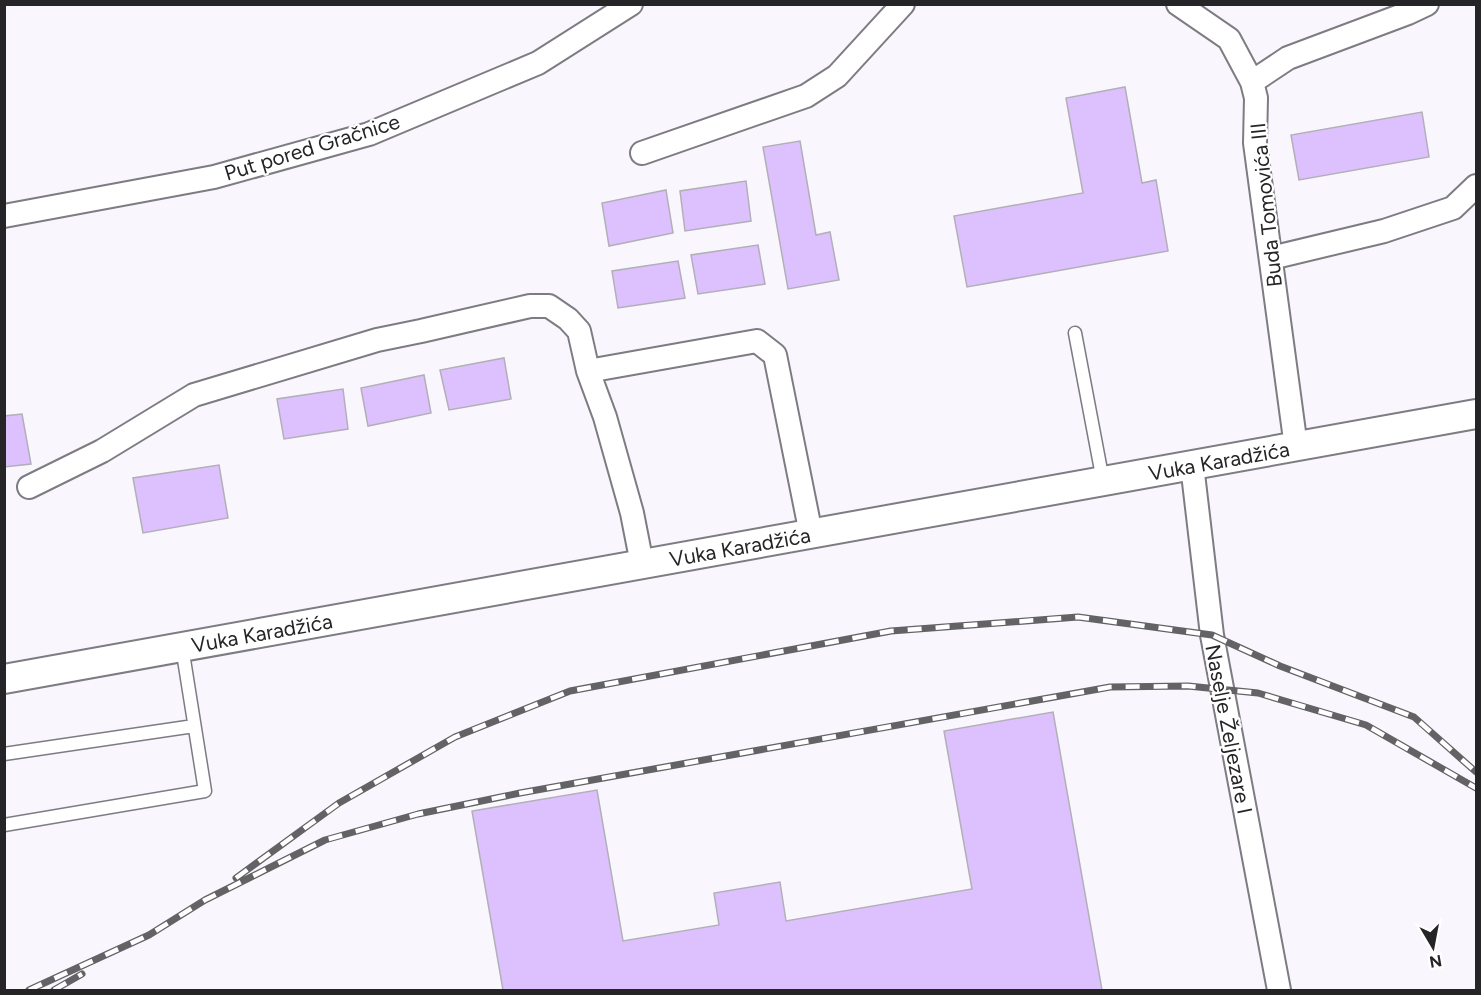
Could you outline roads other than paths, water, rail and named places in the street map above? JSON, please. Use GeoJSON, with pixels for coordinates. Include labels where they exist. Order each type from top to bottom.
{"type":"FeatureCollection","features":[{"type":"Feature","properties":{"kind":"street","name":"Put pored Gračnice"},"geometry":{"type":"LineString","coordinates":[[4,216],[214,177],[369,134],[538,63],[631,4]]}},
{"type":"Feature","properties":{"kind":"street"},"geometry":{"type":"LineString","coordinates":[[642,153],[806,96],[837,76],[903,4]]}},
{"type":"Feature","properties":{"kind":"street"},"geometry":{"type":"LineString","coordinates":[[1178,4],[1229,39],[1252,82],[1288,58],[1408,14],[1427,4]]}},
{"type":"Feature","properties":{"kind":"street","name":"Buda Tomovića III"},"geometry":{"type":"LineString","coordinates":[[1252,82],[1256,98],[1255,143],[1296,447]]}},
{"type":"Feature","properties":{"kind":"street"},"geometry":{"type":"LineString","coordinates":[[1271,258],[1384,231],[1453,208],[1476,186]]}},
{"type":"Feature","properties":{"kind":"street"},"geometry":{"type":"LineString","coordinates":[[29,487],[102,451],[194,394],[377,340],[530,306],[549,306],[568,319],[579,331],[588,371],[633,513],[642,564]]}},
{"type":"Feature","properties":{"kind":"street"},"geometry":{"type":"LineString","coordinates":[[588,371],[757,341],[768,348],[776,355],[811,534]]}},
{"type":"Feature","properties":{"kind":"street","name":"Vuka Karadžića"},"geometry":{"type":"LineString","coordinates":[[4,679],[1476,414]]}},
{"type":"Feature","properties":{"kind":"street","name":"Naselje Željezare I"},"geometry":{"type":"LineString","coordinates":[[1192,465],[1212,636],[1279,990]]}},
{"type":"Feature","properties":{"kind":"lane"},"geometry":{"type":"LineString","coordinates":[[1075,333],[1103,481]]}},
{"type":"Feature","properties":{"kind":"lane"},"geometry":{"type":"LineString","coordinates":[[4,825],[205,791],[182,647]]}},
{"type":"Feature","properties":{"kind":"lane"},"geometry":{"type":"LineString","coordinates":[[4,754],[194,726]]}},
{"type":"Feature","properties":{"kind":"railway"},"geometry":{"type":"LineString","coordinates":[[236,878],[339,803],[455,737],[570,691],[891,631],[1078,617],[1212,635],[1280,666],[1414,717],[1476,772]]}},
{"type":"Feature","properties":{"kind":"railway"},"geometry":{"type":"LineString","coordinates":[[29,990],[149,935],[205,900],[325,840],[418,814],[520,793],[1110,687],[1188,686],[1258,693],[1366,725],[1476,788]]}},
{"type":"Feature","properties":{"kind":"railway"},"geometry":{"type":"LineString","coordinates":[[54,990],[82,974]]}}]}
